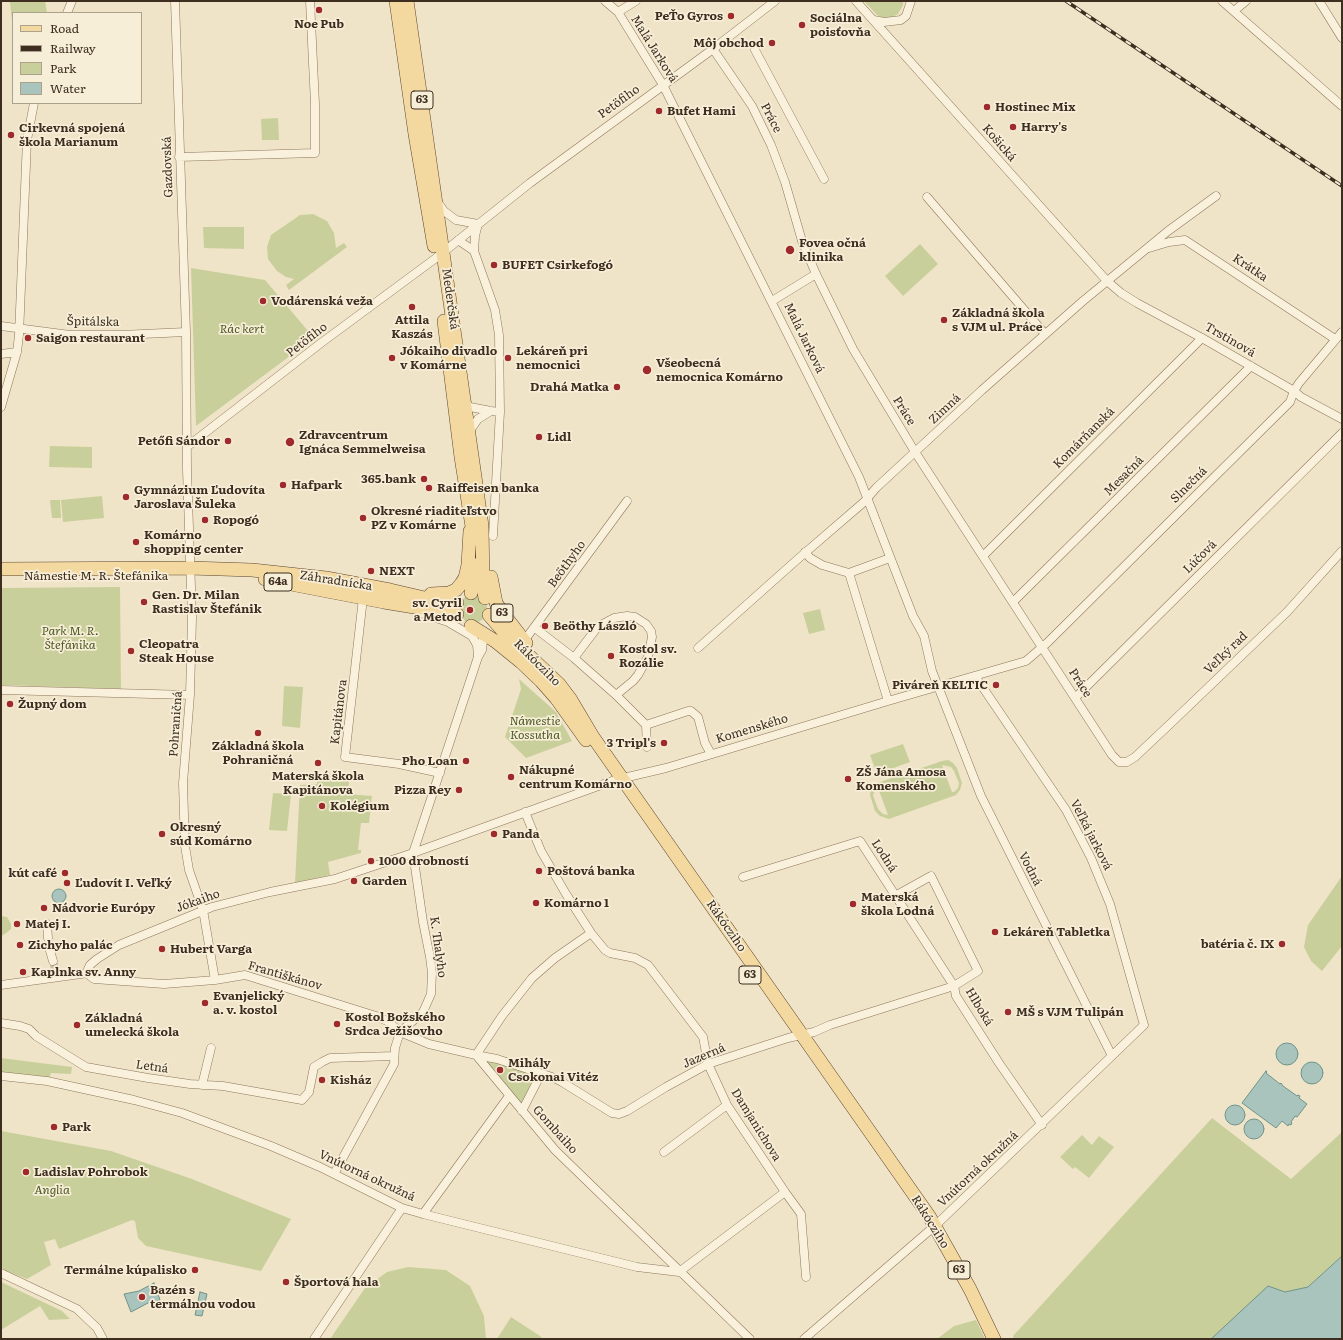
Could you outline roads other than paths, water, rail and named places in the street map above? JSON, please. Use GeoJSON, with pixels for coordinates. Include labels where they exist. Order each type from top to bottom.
{"type":"FeatureCollection","features":[{"type":"Feature","properties":{"kind":"main road","name":"Mederčská"},"geometry":{"type":"LineString","coordinates":[[396,1],[416,141],[440,255],[469,432],[482,526],[483,584],[486,598]]}},
{"type":"Feature","properties":{"kind":"main road","name":"Mederčská"},"geometry":{"type":"LineString","coordinates":[[407,1],[436,199],[440,255],[461,457],[474,530],[475,558],[471,593]]}},
{"type":"Feature","properties":{"kind":"main road"},"geometry":{"type":"LineString","coordinates":[[390,590],[416,594],[445,594],[456,590],[465,578],[468,565],[471,538],[470,513]]}},
{"type":"Feature","properties":{"kind":"main road","name":"63"},"geometry":{"type":"LineString","coordinates":[[482,526],[496,603],[524,641],[549,669],[558,684]]}},
{"type":"Feature","properties":{"kind":"main road","name":"64a"},"geometry":{"type":"LineString","coordinates":[[1,569],[190,572]]}},
{"type":"Feature","properties":{"kind":"main road","name":"Záhradnícka"},"geometry":{"type":"LineString","coordinates":[[190,572],[252,570],[326,578],[390,590],[446,603],[457,608]]}},
{"type":"Feature","properties":{"kind":"main road","name":"Námestie M. R. Štefánika"},"geometry":{"type":"LineString","coordinates":[[1,576],[190,572]]}},
{"type":"Feature","properties":{"kind":"main road","name":"Záhradnícka"},"geometry":{"type":"LineString","coordinates":[[190,572],[263,579],[384,602],[457,608]]}},
{"type":"Feature","properties":{"kind":"main road"},"geometry":{"type":"LineString","coordinates":[[457,608],[462,596],[471,593]]}},
{"type":"Feature","properties":{"kind":"main road","name":"63"},"geometry":{"type":"LineString","coordinates":[[457,608],[462,623],[470,626],[482,624],[489,615],[490,608],[486,598],[479,594],[471,593]]}},
{"type":"Feature","properties":{"kind":"main road","name":"Rákócziho"},"geometry":{"type":"LineString","coordinates":[[489,615],[502,630],[558,684],[571,700],[618,779]]}},
{"type":"Feature","properties":{"kind":"main road","name":"Rákócziho"},"geometry":{"type":"LineString","coordinates":[[470,626],[495,641],[521,662],[556,698],[618,779],[932,1229],[970,1289],[993,1337]]}},
{"type":"Feature","properties":{"kind":"street"},"geometry":{"type":"LineString","coordinates":[[67,12],[72,1]]}},
{"type":"Feature","properties":{"kind":"street","name":"Gazdovská"},"geometry":{"type":"LineString","coordinates":[[175,1],[186,332],[188,446]]}},
{"type":"Feature","properties":{"kind":"street"},"geometry":{"type":"LineString","coordinates":[[179,157],[315,153],[315,104],[310,1]]}},
{"type":"Feature","properties":{"kind":"street","name":"Malá Jarková"},"geometry":{"type":"LineString","coordinates":[[606,1],[618,12],[663,85],[859,477],[913,616],[924,636],[932,671],[938,687]]}},
{"type":"Feature","properties":{"kind":"street"},"geometry":{"type":"LineString","coordinates":[[618,12],[636,1]]}},
{"type":"Feature","properties":{"kind":"street"},"geometry":{"type":"LineString","coordinates":[[856,1],[874,20],[884,22],[901,20],[906,16],[911,1]]}},
{"type":"Feature","properties":{"kind":"street"},"geometry":{"type":"LineString","coordinates":[[1222,1],[1342,106]]}},
{"type":"Feature","properties":{"kind":"street"},"geometry":{"type":"LineString","coordinates":[[1234,11],[1246,1]]}},
{"type":"Feature","properties":{"kind":"street"},"geometry":{"type":"LineString","coordinates":[[1319,1],[1342,38]]}},
{"type":"Feature","properties":{"kind":"street","name":"Petöfiho"},"geometry":{"type":"LineString","coordinates":[[188,446],[332,335],[440,255],[530,183],[713,49],[771,2]]}},
{"type":"Feature","properties":{"kind":"street","name":"Košická"},"geometry":{"type":"LineString","coordinates":[[874,20],[1107,281]]}},
{"type":"Feature","properties":{"kind":"street","name":"Práce"},"geometry":{"type":"LineString","coordinates":[[713,49],[752,106],[771,145],[785,182],[802,240],[816,274],[853,350],[915,452],[1042,648],[1112,754],[1119,762]]}},
{"type":"Feature","properties":{"kind":"street"},"geometry":{"type":"LineString","coordinates":[[756,50],[824,179]]}},
{"type":"Feature","properties":{"kind":"street"},"geometry":{"type":"LineString","coordinates":[[1,407],[16,352],[19,328],[27,140],[34,104]]}},
{"type":"Feature","properties":{"kind":"street","name":"Zimná"},"geometry":{"type":"LineString","coordinates":[[698,648],[868,498],[876,488],[1045,334],[1168,231],[1216,196]]}},
{"type":"Feature","properties":{"kind":"street"},"geometry":{"type":"LineString","coordinates":[[927,197],[1045,334]]}},
{"type":"Feature","properties":{"kind":"street"},"geometry":{"type":"LineString","coordinates":[[436,199],[444,211],[456,220],[478,224],[475,236],[474,251],[495,310],[500,335],[495,412],[493,536]]}},
{"type":"Feature","properties":{"kind":"street"},"geometry":{"type":"LineString","coordinates":[[458,240],[474,251]]}},
{"type":"Feature","properties":{"kind":"street","name":"Krátka"},"geometry":{"type":"LineString","coordinates":[[1146,249],[1169,242],[1185,240],[1335,340]]}},
{"type":"Feature","properties":{"kind":"street"},"geometry":{"type":"LineString","coordinates":[[772,301],[816,274]]}},
{"type":"Feature","properties":{"kind":"street","name":"Trstinová"},"geometry":{"type":"LineString","coordinates":[[1107,281],[1126,296],[1342,419]]}},
{"type":"Feature","properties":{"kind":"street","name":"Špitálska"},"geometry":{"type":"LineString","coordinates":[[1,326],[70,335],[122,335],[186,332]]}},
{"type":"Feature","properties":{"kind":"street","name":"Slnečná"},"geometry":{"type":"LineString","coordinates":[[1042,648],[1290,402],[1299,383],[1342,332]]}},
{"type":"Feature","properties":{"kind":"street","name":"Komárňanská"},"geometry":{"type":"LineString","coordinates":[[983,556],[1202,338]]}},
{"type":"Feature","properties":{"kind":"street"},"geometry":{"type":"LineString","coordinates":[[1,354],[16,352]]}},
{"type":"Feature","properties":{"kind":"street","name":"Mesačná"},"geometry":{"type":"LineString","coordinates":[[1013,602],[1251,366]]}},
{"type":"Feature","properties":{"kind":"street"},"geometry":{"type":"LineString","coordinates":[[464,400],[470,407],[495,412]]}},
{"type":"Feature","properties":{"kind":"street"},"geometry":{"type":"LineString","coordinates":[[469,432],[478,419],[495,412]]}},
{"type":"Feature","properties":{"kind":"street","name":"Lúčová"},"geometry":{"type":"LineString","coordinates":[[1075,698],[1342,433]]}},
{"type":"Feature","properties":{"kind":"street","name":"Pohraničná"},"geometry":{"type":"LineString","coordinates":[[188,446],[187,466],[192,618],[190,695],[183,783],[185,846],[189,870],[203,910],[215,980]]}},
{"type":"Feature","properties":{"kind":"street","name":"Beöthyho"},"geometry":{"type":"LineString","coordinates":[[524,641],[627,502]]}},
{"type":"Feature","properties":{"kind":"street","name":"Veľký rad"},"geometry":{"type":"LineString","coordinates":[[1119,762],[1127,762],[1135,757],[1170,724],[1287,612],[1342,551]]}},
{"type":"Feature","properties":{"kind":"street"},"geometry":{"type":"LineString","coordinates":[[806,552],[810,558],[822,565],[849,573],[890,558]]}},
{"type":"Feature","properties":{"kind":"street"},"geometry":{"type":"LineString","coordinates":[[849,573],[888,701]]}},
{"type":"Feature","properties":{"kind":"street","name":"Kapitánova"},"geometry":{"type":"LineString","coordinates":[[364,598],[345,757],[399,764],[440,773]]}},
{"type":"Feature","properties":{"kind":"street"},"geometry":{"type":"LineString","coordinates":[[384,602],[448,622],[475,639],[478,645],[478,657]]}},
{"type":"Feature","properties":{"kind":"street"},"geometry":{"type":"LineString","coordinates":[[574,658],[596,629],[614,618],[621,616],[635,617],[646,624],[651,631],[652,637],[648,657],[633,681],[616,695]]}},
{"type":"Feature","properties":{"kind":"street"},"geometry":{"type":"LineString","coordinates":[[535,628],[574,658],[616,695],[646,725],[647,747]]}},
{"type":"Feature","properties":{"kind":"street"},"geometry":{"type":"LineString","coordinates":[[413,853],[478,657],[483,646],[482,634]]}},
{"type":"Feature","properties":{"kind":"street","name":"Komenského"},"geometry":{"type":"LineString","coordinates":[[618,779],[650,772],[1026,661],[1042,648]]}},
{"type":"Feature","properties":{"kind":"street","name":"Veľká jarková"},"geometry":{"type":"LineString","coordinates":[[975,676],[1066,810],[1091,858],[1110,904],[1144,1025]]}},
{"type":"Feature","properties":{"kind":"street","name":"Vodná"},"geometry":{"type":"LineString","coordinates":[[938,687],[985,806],[1112,1056]]}},
{"type":"Feature","properties":{"kind":"street"},"geometry":{"type":"LineString","coordinates":[[1,690],[190,695]]}},
{"type":"Feature","properties":{"kind":"street"},"geometry":{"type":"LineString","coordinates":[[646,725],[691,711],[698,717],[705,743],[711,754]]}},
{"type":"Feature","properties":{"kind":"street"},"geometry":{"type":"LineString","coordinates":[[413,853],[618,779]]}},
{"type":"Feature","properties":{"kind":"street","name":"Damjanichova"},"geometry":{"type":"LineString","coordinates":[[525,812],[541,851],[566,894],[605,950],[610,954],[635,958],[648,965],[703,1037],[708,1064],[727,1105],[801,1214],[806,1277]]}},
{"type":"Feature","properties":{"kind":"street","name":"Lodná"},"geometry":{"type":"LineString","coordinates":[[743,877],[860,841],[954,986]]}},
{"type":"Feature","properties":{"kind":"street","name":"Jókaiho"},"geometry":{"type":"LineString","coordinates":[[88,973],[90,965],[119,945],[203,910],[270,892],[335,879],[413,853]]}},
{"type":"Feature","properties":{"kind":"street","name":"K. Thalyho"},"geometry":{"type":"LineString","coordinates":[[400,1032],[423,1012],[431,994],[432,973],[430,957],[423,922],[413,853]]}},
{"type":"Feature","properties":{"kind":"street","name":"Hlboká"},"geometry":{"type":"LineString","coordinates":[[896,896],[931,876],[978,971],[954,986],[956,996],[1003,1069],[1042,1125]]}},
{"type":"Feature","properties":{"kind":"street"},"geometry":{"type":"LineString","coordinates":[[47,924],[48,941],[53,961]]}},
{"type":"Feature","properties":{"kind":"street"},"geometry":{"type":"LineString","coordinates":[[334,1174],[394,1064],[394,1056],[400,1032],[429,1044],[476,1055],[502,1016],[532,978],[555,958],[592,933]]}},
{"type":"Feature","properties":{"kind":"street"},"geometry":{"type":"LineString","coordinates":[[2,985],[57,975],[88,973]]}},
{"type":"Feature","properties":{"kind":"street","name":"Františkánov"},"geometry":{"type":"LineString","coordinates":[[88,973],[94,979],[164,984],[215,980],[245,975],[376,1016],[389,1022],[400,1032]]}},
{"type":"Feature","properties":{"kind":"street","name":"Jazerná"},"geometry":{"type":"LineString","coordinates":[[476,1055],[497,1059],[562,1082],[612,1113],[619,1114],[627,1111],[708,1064],[954,986]]}},
{"type":"Feature","properties":{"kind":"street","name":"Letná"},"geometry":{"type":"LineString","coordinates":[[1,1023],[29,1029],[36,1036],[86,1067],[148,1078],[202,1085],[223,1086],[302,1100],[309,1092],[314,1067],[330,1058],[394,1056]]}},
{"type":"Feature","properties":{"kind":"street","name":"Vnútorná okružná"},"geometry":{"type":"LineString","coordinates":[[804,1339],[932,1229],[1042,1125],[1144,1025]]}},
{"type":"Feature","properties":{"kind":"street"},"geometry":{"type":"LineString","coordinates":[[202,1085],[211,1048]]}},
{"type":"Feature","properties":{"kind":"street","name":"Gombaiho"},"geometry":{"type":"LineString","coordinates":[[476,1055],[555,1150],[679,1272]]}},
{"type":"Feature","properties":{"kind":"street"},"geometry":{"type":"LineString","coordinates":[[522,1111],[541,1074]]}},
{"type":"Feature","properties":{"kind":"street","name":"Vnútorná okružná"},"geometry":{"type":"LineString","coordinates":[[1,1076],[47,1081],[134,1100],[182,1113],[271,1146],[334,1174],[402,1208],[636,1267],[679,1272]]}},
{"type":"Feature","properties":{"kind":"street"},"geometry":{"type":"LineString","coordinates":[[423,1214],[509,1096]]}},
{"type":"Feature","properties":{"kind":"street"},"geometry":{"type":"LineString","coordinates":[[664,1152],[727,1105]]}},
{"type":"Feature","properties":{"kind":"street"},"geometry":{"type":"LineString","coordinates":[[750,1339],[679,1272],[785,1192]]}},
{"type":"Feature","properties":{"kind":"street"},"geometry":{"type":"LineString","coordinates":[[314,1339],[402,1208]]}},
{"type":"Feature","properties":{"kind":"street"},"geometry":{"type":"LineString","coordinates":[[1,1273],[77,1309],[97,1328],[103,1339]]}},
{"type":"Feature","properties":{"kind":"water"},"geometry":{"type":"Polygon","coordinates":[[[59,889],[64,891],[66,896],[64,901],[59,903],[54,901],[52,896],[54,891],[59,889]]]}},
{"type":"Feature","properties":{"kind":"water"},"geometry":{"type":"Polygon","coordinates":[[[1287,1043],[1295,1046],[1298,1054],[1295,1062],[1287,1065],[1279,1062],[1276,1054],[1279,1046],[1287,1043]]]}},
{"type":"Feature","properties":{"kind":"water"},"geometry":{"type":"Polygon","coordinates":[[[1312,1062],[1320,1065],[1323,1073],[1320,1081],[1312,1084],[1304,1081],[1301,1073],[1304,1065],[1312,1062]]]}},
{"type":"Feature","properties":{"kind":"water"},"geometry":{"type":"Polygon","coordinates":[[[1266,1071],[1266,1073],[1280,1084],[1281,1083],[1297,1096],[1300,1096],[1299,1098],[1307,1104],[1297,1117],[1295,1116],[1291,1122],[1291,1125],[1289,1124],[1288,1126],[1282,1121],[1276,1128],[1242,1103],[1266,1071]]]}},
{"type":"Feature","properties":{"kind":"water"},"geometry":{"type":"Polygon","coordinates":[[[1235,1105],[1242,1108],[1245,1115],[1242,1122],[1235,1125],[1228,1122],[1225,1115],[1228,1108],[1235,1105]]]}},
{"type":"Feature","properties":{"kind":"water"},"geometry":{"type":"Polygon","coordinates":[[[1254,1119],[1261,1122],[1264,1129],[1261,1136],[1254,1139],[1247,1136],[1244,1129],[1247,1122],[1254,1119]]]}},
{"type":"Feature","properties":{"kind":"water"},"geometry":{"type":"Polygon","coordinates":[[[1342,1256],[1342,1339],[1211,1339],[1268,1286],[1285,1292],[1308,1287],[1342,1256]]]}},
{"type":"Feature","properties":{"kind":"water","name":"Bazén s termálnou vodou"},"geometry":{"type":"Polygon","coordinates":[[[154,1283],[160,1300],[148,1303],[131,1312],[124,1294],[139,1291],[154,1283]]]}},
{"type":"Feature","properties":{"kind":"water"},"geometry":{"type":"Polygon","coordinates":[[[200,1292],[207,1294],[202,1316],[195,1315],[200,1292]]]}},
{"type":"Feature","properties":{"kind":"tunnel"},"geometry":{"type":"LineString","coordinates":[[53,961],[56,973]]}},
{"type":"Feature","properties":{"kind":"railway"},"geometry":{"type":"LineString","coordinates":[[1066,1],[1342,186]]}},
{"type":"Feature","properties":{"kind":"place","name":"Noe Pub"},"geometry":{"type":"Point","coordinates":[319,10]}},
{"type":"Feature","properties":{"kind":"place","name":"PeŤo Gyros"},"geometry":{"type":"Point","coordinates":[731,16]}},
{"type":"Feature","properties":{"kind":"place","name":"Sociálna poisťovňa"},"geometry":{"type":"Point","coordinates":[802,25]}},
{"type":"Feature","properties":{"kind":"place","name":"Môj obchod"},"geometry":{"type":"Point","coordinates":[772,43]}},
{"type":"Feature","properties":{"kind":"place","name":"Hostinec Mix"},"geometry":{"type":"Point","coordinates":[987,107]}},
{"type":"Feature","properties":{"kind":"place","name":"Bufet Hami"},"geometry":{"type":"Point","coordinates":[659,111]}},
{"type":"Feature","properties":{"kind":"place","name":"Harry's"},"geometry":{"type":"Point","coordinates":[1013,127]}},
{"type":"Feature","properties":{"kind":"place","name":"Cirkevná spojená škola Marianum"},"geometry":{"type":"Point","coordinates":[11,135]}},
{"type":"Feature","properties":{"kind":"place","name":"Fovea očná klinika"},"geometry":{"type":"Point","coordinates":[790,250]}},
{"type":"Feature","properties":{"kind":"place","name":"BUFET Csirkefogó"},"geometry":{"type":"Point","coordinates":[494,265]}},
{"type":"Feature","properties":{"kind":"place","name":"Vodárenská veža"},"geometry":{"type":"Point","coordinates":[263,301]}},
{"type":"Feature","properties":{"kind":"place","name":"Attila Kaszás"},"geometry":{"type":"Point","coordinates":[412,307]}},
{"type":"Feature","properties":{"kind":"place","name":"Základná škola s VJM ul. Práce"},"geometry":{"type":"Point","coordinates":[944,320]}},
{"type":"Feature","properties":{"kind":"place","name":"Saigon restaurant"},"geometry":{"type":"Point","coordinates":[28,338]}},
{"type":"Feature","properties":{"kind":"place","name":"Jókaiho divadlo v Komárne"},"geometry":{"type":"Point","coordinates":[392,358]}},
{"type":"Feature","properties":{"kind":"place","name":"Lekáreň pri nemocnici"},"geometry":{"type":"Point","coordinates":[508,358]}},
{"type":"Feature","properties":{"kind":"place","name":"Všeobecná nemocnica Komárno"},"geometry":{"type":"Point","coordinates":[647,370]}},
{"type":"Feature","properties":{"kind":"place","name":"Drahá Matka"},"geometry":{"type":"Point","coordinates":[617,387]}},
{"type":"Feature","properties":{"kind":"place","name":"Lidl"},"geometry":{"type":"Point","coordinates":[539,437]}},
{"type":"Feature","properties":{"kind":"place","name":"Petőfi Sándor"},"geometry":{"type":"Point","coordinates":[228,441]}},
{"type":"Feature","properties":{"kind":"place","name":"Zdravcentrum Ignáca Semmelweisa"},"geometry":{"type":"Point","coordinates":[290,442]}},
{"type":"Feature","properties":{"kind":"place","name":"365.bank"},"geometry":{"type":"Point","coordinates":[424,479]}},
{"type":"Feature","properties":{"kind":"place","name":"Hafpark"},"geometry":{"type":"Point","coordinates":[283,485]}},
{"type":"Feature","properties":{"kind":"place","name":"Raiffeisen banka"},"geometry":{"type":"Point","coordinates":[429,488]}},
{"type":"Feature","properties":{"kind":"place","name":"Gymnázium Ľudovíta Jaroslava Šuleka"},"geometry":{"type":"Point","coordinates":[126,497]}},
{"type":"Feature","properties":{"kind":"place","name":"Okresné riaditeľstvo PZ v Komárne"},"geometry":{"type":"Point","coordinates":[363,518]}},
{"type":"Feature","properties":{"kind":"place","name":"Ropogó"},"geometry":{"type":"Point","coordinates":[205,520]}},
{"type":"Feature","properties":{"kind":"place","name":"Komárno shopping center"},"geometry":{"type":"Point","coordinates":[136,542]}},
{"type":"Feature","properties":{"kind":"place","name":"NEXT"},"geometry":{"type":"Point","coordinates":[371,571]}},
{"type":"Feature","properties":{"kind":"place","name":"Gen. Dr. Milan Rastislav Štefánik"},"geometry":{"type":"Point","coordinates":[144,602]}},
{"type":"Feature","properties":{"kind":"place","name":"sv. Cyril a Metod"},"geometry":{"type":"Point","coordinates":[470,610]}},
{"type":"Feature","properties":{"kind":"place","name":"Beöthy László"},"geometry":{"type":"Point","coordinates":[545,626]}},
{"type":"Feature","properties":{"kind":"place","name":"Cleopatra Steak House"},"geometry":{"type":"Point","coordinates":[131,651]}},
{"type":"Feature","properties":{"kind":"place","name":"Kostol sv. Rozálie"},"geometry":{"type":"Point","coordinates":[611,656]}},
{"type":"Feature","properties":{"kind":"place","name":"Piváreň KELTIC"},"geometry":{"type":"Point","coordinates":[996,685]}},
{"type":"Feature","properties":{"kind":"place","name":"Župný dom"},"geometry":{"type":"Point","coordinates":[10,704]}},
{"type":"Feature","properties":{"kind":"place","name":"Základná škola Pohraničná"},"geometry":{"type":"Point","coordinates":[258,733]}},
{"type":"Feature","properties":{"kind":"place","name":"3 Tripl's"},"geometry":{"type":"Point","coordinates":[664,743]}},
{"type":"Feature","properties":{"kind":"place","name":"Pho Loan"},"geometry":{"type":"Point","coordinates":[466,761]}},
{"type":"Feature","properties":{"kind":"place","name":"Materská škola Kapitánova"},"geometry":{"type":"Point","coordinates":[318,763]}},
{"type":"Feature","properties":{"kind":"place","name":"Nákupné centrum Komárno"},"geometry":{"type":"Point","coordinates":[511,777]}},
{"type":"Feature","properties":{"kind":"place","name":"ZŠ Jána Amosa Komenského"},"geometry":{"type":"Point","coordinates":[848,779]}},
{"type":"Feature","properties":{"kind":"place","name":"Pizza Rey"},"geometry":{"type":"Point","coordinates":[459,790]}},
{"type":"Feature","properties":{"kind":"place","name":"Kolégium"},"geometry":{"type":"Point","coordinates":[322,806]}},
{"type":"Feature","properties":{"kind":"place","name":"Okresný súd Komárno"},"geometry":{"type":"Point","coordinates":[162,834]}},
{"type":"Feature","properties":{"kind":"place","name":"Panda"},"geometry":{"type":"Point","coordinates":[494,834]}},
{"type":"Feature","properties":{"kind":"place","name":"1000 drobností"},"geometry":{"type":"Point","coordinates":[371,861]}},
{"type":"Feature","properties":{"kind":"place","name":"Poštová banka"},"geometry":{"type":"Point","coordinates":[539,871]}},
{"type":"Feature","properties":{"kind":"place","name":"kút café"},"geometry":{"type":"Point","coordinates":[65,873]}},
{"type":"Feature","properties":{"kind":"place","name":"Garden"},"geometry":{"type":"Point","coordinates":[354,881]}},
{"type":"Feature","properties":{"kind":"place","name":"Ľudovít I. Veľký"},"geometry":{"type":"Point","coordinates":[67,883]}},
{"type":"Feature","properties":{"kind":"place","name":"Komárno 1"},"geometry":{"type":"Point","coordinates":[536,903]}},
{"type":"Feature","properties":{"kind":"place","name":"Materská škola Lodná"},"geometry":{"type":"Point","coordinates":[853,904]}},
{"type":"Feature","properties":{"kind":"place","name":"Nádvorie Európy"},"geometry":{"type":"Point","coordinates":[44,908]}},
{"type":"Feature","properties":{"kind":"place","name":"Matej I."},"geometry":{"type":"Point","coordinates":[17,924]}},
{"type":"Feature","properties":{"kind":"place","name":"Lekáreň Tabletka"},"geometry":{"type":"Point","coordinates":[995,932]}},
{"type":"Feature","properties":{"kind":"place","name":"batéria č. IX"},"geometry":{"type":"Point","coordinates":[1282,944]}},
{"type":"Feature","properties":{"kind":"place","name":"Zichyho palác"},"geometry":{"type":"Point","coordinates":[20,945]}},
{"type":"Feature","properties":{"kind":"place","name":"Hubert Varga"},"geometry":{"type":"Point","coordinates":[162,949]}},
{"type":"Feature","properties":{"kind":"place","name":"Kaplnka sv. Anny"},"geometry":{"type":"Point","coordinates":[23,972]}},
{"type":"Feature","properties":{"kind":"place","name":"Evanjelický a. v. kostol"},"geometry":{"type":"Point","coordinates":[205,1003]}},
{"type":"Feature","properties":{"kind":"place","name":"MŠ s VJM Tulipán"},"geometry":{"type":"Point","coordinates":[1008,1012]}},
{"type":"Feature","properties":{"kind":"place","name":"Kostol Božského Srdca Ježišovho"},"geometry":{"type":"Point","coordinates":[337,1024]}},
{"type":"Feature","properties":{"kind":"place","name":"Základná umelecká škola"},"geometry":{"type":"Point","coordinates":[77,1025]}},
{"type":"Feature","properties":{"kind":"place","name":"Mihály Csokonai Vitéz"},"geometry":{"type":"Point","coordinates":[500,1070]}},
{"type":"Feature","properties":{"kind":"place","name":"Kisház"},"geometry":{"type":"Point","coordinates":[322,1080]}},
{"type":"Feature","properties":{"kind":"place","name":"Park"},"geometry":{"type":"Point","coordinates":[54,1127]}},
{"type":"Feature","properties":{"kind":"place","name":"Ladislav Pohrobok"},"geometry":{"type":"Point","coordinates":[26,1172]}},
{"type":"Feature","properties":{"kind":"place","name":"Termálne kúpalisko"},"geometry":{"type":"Point","coordinates":[195,1270]}},
{"type":"Feature","properties":{"kind":"place","name":"Športová hala"},"geometry":{"type":"Point","coordinates":[286,1282]}},
{"type":"Feature","properties":{"kind":"place","name":"Bazén s termálnou vodou"},"geometry":{"type":"Point","coordinates":[142,1297]}},
{"type":"Feature","properties":{"kind":"park label","name":"Rác kert"},"geometry":{"type":"Point","coordinates":[242,329]}},
{"type":"Feature","properties":{"kind":"park label","name":"Park M. R. Štefánika"},"geometry":{"type":"Point","coordinates":[70,638]}},
{"type":"Feature","properties":{"kind":"park label","name":"Námestie Kossutha"},"geometry":{"type":"Point","coordinates":[535,728]}},
{"type":"Feature","properties":{"kind":"park label","name":"Anglia"},"geometry":{"type":"Point","coordinates":[52,1190]}}]}
